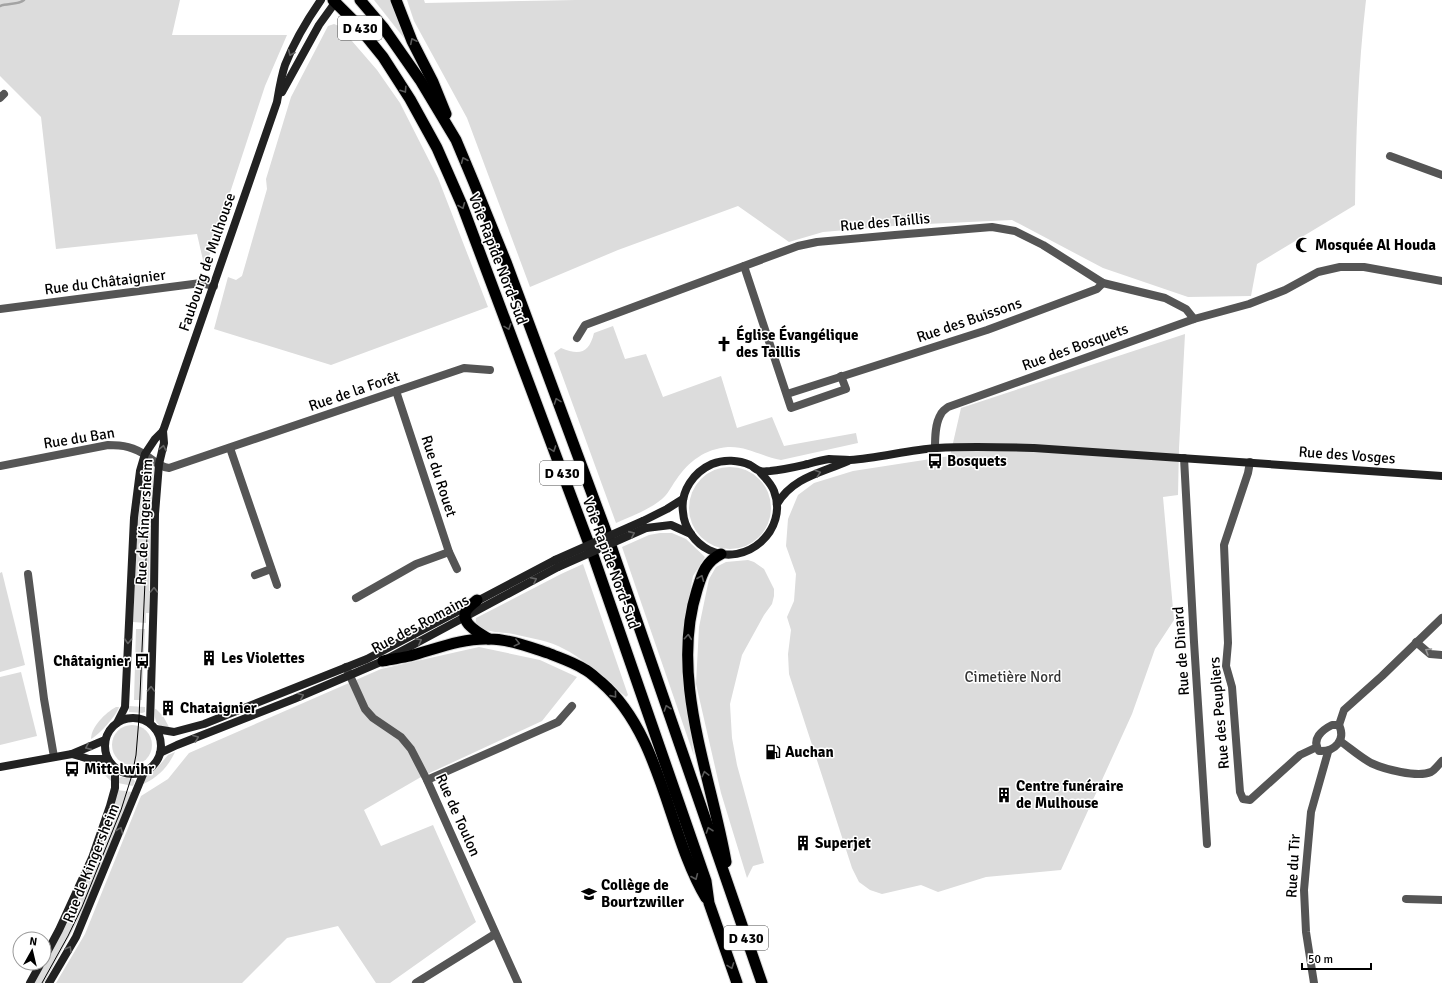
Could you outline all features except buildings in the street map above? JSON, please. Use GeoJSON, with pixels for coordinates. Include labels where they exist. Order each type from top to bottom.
{"type":"FeatureCollection","features":[{"type":"Feature","properties":{"kind":"highway","name":"Voie Rapide Nord-Sud"},"geometry":{"type":"LineString","coordinates":[[360,0],[387,33],[420,80],[456,140],[506,262],[608,537],[762,983]]}},
{"type":"Feature","properties":{"kind":"highway"},"geometry":{"type":"LineString","coordinates":[[396,0],[412,41],[433,82],[456,140]]}},
{"type":"Feature","properties":{"kind":"highway","name":"Voie Rapide Nord-Sud"},"geometry":{"type":"LineString","coordinates":[[335,1],[353,20],[383,57],[410,99],[437,148],[462,205],[592,552],[706,882],[709,903],[737,983]]}},
{"type":"Feature","properties":{"kind":"highway"},"geometry":{"type":"LineString","coordinates":[[721,554],[713,558],[706,566],[701,576],[691,608],[687,647],[690,695],[704,767],[723,848],[731,894]]}},
{"type":"Feature","properties":{"kind":"highway"},"geometry":{"type":"LineString","coordinates":[[477,600],[466,611],[465,616],[471,628],[489,639]]}},
{"type":"Feature","properties":{"kind":"highway"},"geometry":{"type":"LineString","coordinates":[[383,660],[408,656],[448,644],[489,639],[504,640],[529,646],[585,669],[608,689],[624,708],[642,738],[657,772],[695,880],[709,903]]}},
{"type":"Feature","properties":{"kind":"main road","name":"Faubourg de Mulhouse"},"geometry":{"type":"LineString","coordinates":[[163,431],[277,102],[285,66],[295,43],[321,0]]}},
{"type":"Feature","properties":{"kind":"main road","name":"Faubourg de Mulhouse"},"geometry":{"type":"LineString","coordinates":[[277,102],[319,25],[335,1]]}},
{"type":"Feature","properties":{"kind":"main road","name":"Rue de Kingersheim"},"geometry":{"type":"LineString","coordinates":[[116,723],[125,707],[134,518],[140,471],[145,454],[155,439],[163,431]]}},
{"type":"Feature","properties":{"kind":"main road","name":"Rue de Kingersheim"},"geometry":{"type":"LineString","coordinates":[[153,726],[156,514],[158,464],[164,443],[163,431]]}},
{"type":"Feature","properties":{"kind":"main road","name":"Rue des Vosges"},"geometry":{"type":"LineString","coordinates":[[850,460],[935,448],[1034,448],[1442,476]]}},
{"type":"Feature","properties":{"kind":"main road"},"geometry":{"type":"LineString","coordinates":[[760,472],[790,468],[828,459],[850,460]]}},
{"type":"Feature","properties":{"kind":"main road"},"geometry":{"type":"LineString","coordinates":[[777,504],[787,490],[807,477],[850,460]]}},
{"type":"Feature","properties":{"kind":"main road"},"geometry":{"type":"LineString","coordinates":[[726,461],[738,461],[750,465],[760,472],[768,481],[774,492],[777,504],[776,516],[772,528],[766,538],[757,546],[746,552],[734,554],[721,554],[699,544],[685,524],[682,512],[683,499],[693,477],[702,469],[713,463],[726,461]]}},
{"type":"Feature","properties":{"kind":"main road","name":"Rue des Romains"},"geometry":{"type":"LineString","coordinates":[[153,726],[174,732],[204,724],[346,668],[367,659],[477,600],[645,525],[683,499]]}},
{"type":"Feature","properties":{"kind":"main road","name":"Rue des Romains"},"geometry":{"type":"LineString","coordinates":[[645,525],[671,526],[691,534]]}},
{"type":"Feature","properties":{"kind":"main road","name":"Rue des Romains"},"geometry":{"type":"LineString","coordinates":[[160,753],[350,676],[465,616],[556,564]]}},
{"type":"Feature","properties":{"kind":"main road"},"geometry":{"type":"LineString","coordinates":[[134,718],[139,718],[153,726],[160,737],[161,745],[157,761],[152,768],[132,775],[115,769],[107,759],[105,753],[105,740],[107,733],[116,723],[134,718]]}},
{"type":"Feature","properties":{"kind":"main road"},"geometry":{"type":"LineString","coordinates":[[0,767],[72,754],[105,740]]}},
{"type":"Feature","properties":{"kind":"main road"},"geometry":{"type":"LineString","coordinates":[[72,754],[89,759],[107,759]]}},
{"type":"Feature","properties":{"kind":"main road","name":"Rue de Kingersheim"},"geometry":{"type":"LineString","coordinates":[[52,944],[60,930],[92,858],[115,788],[115,769]]}},
{"type":"Feature","properties":{"kind":"main road","name":"Rue de Kingersheim"},"geometry":{"type":"LineString","coordinates":[[49,983],[76,937],[144,772]]}},
{"type":"Feature","properties":{"kind":"main road"},"geometry":{"type":"LineString","coordinates":[[30,983],[37,971]]}},
{"type":"Feature","properties":{"kind":"street"},"geometry":{"type":"LineString","coordinates":[[1390,156],[1442,175]]}},
{"type":"Feature","properties":{"kind":"street","name":"Rue des Taillis"},"geometry":{"type":"LineString","coordinates":[[577,338],[585,325],[798,246],[817,242],[992,228],[1014,231],[1043,245],[1103,283],[1165,298],[1186,309],[1194,319]]}},
{"type":"Feature","properties":{"kind":"street"},"geometry":{"type":"LineString","coordinates":[[744,266],[791,408],[846,389],[841,376]]}},
{"type":"Feature","properties":{"kind":"street","name":"Rue des Bosquets"},"geometry":{"type":"LineString","coordinates":[[935,448],[935,438],[941,414],[948,407],[1194,319],[1255,302],[1285,290],[1318,272],[1340,267],[1364,268],[1442,281]]}},
{"type":"Feature","properties":{"kind":"street","name":"Rue du Châtaignier"},"geometry":{"type":"LineString","coordinates":[[0,309],[201,283],[214,286]]}},
{"type":"Feature","properties":{"kind":"street","name":"Rue des Buissons"},"geometry":{"type":"LineString","coordinates":[[787,394],[987,330],[1097,289],[1103,283]]}},
{"type":"Feature","properties":{"kind":"street","name":"Rue de la Forêt"},"geometry":{"type":"LineString","coordinates":[[158,464],[164,468],[176,467],[464,368],[490,370]]}},
{"type":"Feature","properties":{"kind":"street","name":"Rue du Rouet"},"geometry":{"type":"LineString","coordinates":[[396,391],[457,569]]}},
{"type":"Feature","properties":{"kind":"street","name":"Rue du Ban"},"geometry":{"type":"LineString","coordinates":[[0,466],[108,445],[123,445],[131,447],[145,454],[158,464]]}},
{"type":"Feature","properties":{"kind":"street"},"geometry":{"type":"LineString","coordinates":[[230,448],[277,585]]}},
{"type":"Feature","properties":{"kind":"street","name":"Rue de Dinard"},"geometry":{"type":"LineString","coordinates":[[1184,458],[1207,844]]}},
{"type":"Feature","properties":{"kind":"street","name":"Rue des Peupliers"},"geometry":{"type":"LineString","coordinates":[[1250,462],[1248,473],[1224,545],[1228,642],[1226,666],[1232,687],[1240,792],[1243,799],[1250,800],[1300,755],[1317,747]]}},
{"type":"Feature","properties":{"kind":"street"},"geometry":{"type":"LineString","coordinates":[[356,598],[416,564],[450,552]]}},
{"type":"Feature","properties":{"kind":"street"},"geometry":{"type":"LineString","coordinates":[[255,576],[271,569]]}},
{"type":"Feature","properties":{"kind":"street"},"geometry":{"type":"LineString","coordinates":[[28,574],[44,699],[54,757]]}},
{"type":"Feature","properties":{"kind":"street"},"geometry":{"type":"LineString","coordinates":[[1339,725],[1332,725],[1322,730],[1317,737],[1317,747],[1319,751],[1328,752],[1340,741],[1342,732],[1339,725],[1344,710],[1382,676],[1442,618]]}},
{"type":"Feature","properties":{"kind":"street"},"geometry":{"type":"LineString","coordinates":[[1416,642],[1430,654],[1442,655]]}},
{"type":"Feature","properties":{"kind":"street","name":"Rue de Toulon"},"geometry":{"type":"LineString","coordinates":[[346,668],[365,709],[373,718],[401,737],[411,749],[427,780],[518,983]]}},
{"type":"Feature","properties":{"kind":"street"},"geometry":{"type":"LineString","coordinates":[[427,780],[558,722],[572,706]]}},
{"type":"Feature","properties":{"kind":"street"},"geometry":{"type":"LineString","coordinates":[[1340,741],[1370,762],[1386,768],[1404,772],[1423,774],[1432,772],[1442,761]]}},
{"type":"Feature","properties":{"kind":"street","name":"Rue du Tir"},"geometry":{"type":"LineString","coordinates":[[1314,983],[1306,932],[1304,890],[1311,812],[1328,752]]}},
{"type":"Feature","properties":{"kind":"street"},"geometry":{"type":"LineString","coordinates":[[1406,899],[1442,900]]}},
{"type":"Feature","properties":{"kind":"street"},"geometry":{"type":"LineString","coordinates":[[416,983],[495,934]]}},
{"type":"Feature","properties":{"kind":"green space"},"geometry":{"type":"Polygon","coordinates":[[[0,0],[180,0],[172,35],[287,35],[265,86],[205,269],[197,234],[56,249],[41,117],[0,76],[0,0]]]}},
{"type":"Feature","properties":{"kind":"green space"},"geometry":{"type":"Polygon","coordinates":[[[374,0],[392,0],[406,37],[404,38],[374,0]]]}},
{"type":"Feature","properties":{"kind":"green space"},"geometry":{"type":"Polygon","coordinates":[[[407,0],[424,0],[425,3],[576,0],[1366,0],[1358,102],[1355,205],[1257,264],[1251,296],[1188,297],[1103,268],[1012,220],[905,225],[823,232],[789,242],[738,206],[618,250],[530,287],[467,118],[414,21],[407,0]]]}},
{"type":"Feature","properties":{"kind":"green space"},"geometry":{"type":"Polygon","coordinates":[[[334,24],[339,26],[377,70],[400,103],[438,178],[488,307],[331,365],[214,329],[228,277],[236,280],[242,276],[267,189],[266,179],[291,97],[328,26],[334,24]]]}},
{"type":"Feature","properties":{"kind":"green space"},"geometry":{"type":"Polygon","coordinates":[[[613,326],[625,359],[646,354],[663,397],[721,376],[737,428],[772,417],[784,446],[856,433],[858,443],[781,460],[742,448],[728,447],[712,450],[698,457],[686,467],[666,495],[657,503],[616,523],[554,353],[561,348],[573,352],[583,351],[589,345],[594,333],[613,326]]]}},
{"type":"Feature","properties":{"kind":"green space","name":"Cimetière Nord"},"geometry":{"type":"Polygon","coordinates":[[[1185,334],[1178,495],[1163,497],[1174,620],[1155,649],[1132,714],[1061,870],[986,877],[938,892],[921,885],[882,894],[870,890],[859,882],[852,868],[789,674],[788,654],[791,630],[787,617],[794,601],[796,574],[786,546],[788,519],[798,495],[814,483],[853,471],[950,456],[961,408],[1185,334]]]}},
{"type":"Feature","properties":{"kind":"green space"},"geometry":{"type":"Polygon","coordinates":[[[146,465],[154,469],[150,531],[149,613],[146,613],[146,623],[133,622],[138,519],[146,465]]]}},
{"type":"Feature","properties":{"kind":"green space"},"geometry":{"type":"Polygon","coordinates":[[[730,467],[746,470],[759,479],[768,492],[771,508],[768,524],[759,537],[746,546],[730,549],[714,546],[701,537],[692,524],[689,508],[692,492],[701,479],[714,470],[730,467]]]}},
{"type":"Feature","properties":{"kind":"green space"},"geometry":{"type":"Polygon","coordinates":[[[672,533],[686,539],[705,557],[693,576],[683,631],[682,664],[694,756],[622,547],[649,535],[672,533]]]}},
{"type":"Feature","properties":{"kind":"green space"},"geometry":{"type":"Polygon","coordinates":[[[748,560],[764,569],[774,589],[774,596],[772,604],[764,615],[742,655],[730,704],[732,738],[737,765],[764,863],[753,866],[747,878],[721,793],[696,684],[699,627],[709,579],[716,567],[726,562],[748,560]]]}},
{"type":"Feature","properties":{"kind":"green space"},"geometry":{"type":"Polygon","coordinates":[[[583,564],[628,695],[626,697],[597,671],[565,649],[540,640],[485,630],[477,625],[476,622],[476,618],[583,564]]]}},
{"type":"Feature","properties":{"kind":"green space"},"geometry":{"type":"Polygon","coordinates":[[[2,572],[25,665],[0,672],[0,573],[2,572]]]}},
{"type":"Feature","properties":{"kind":"green space"},"geometry":{"type":"Polygon","coordinates":[[[136,629],[145,629],[142,700],[134,700],[136,629]]]}},
{"type":"Feature","properties":{"kind":"green space"},"geometry":{"type":"Polygon","coordinates":[[[479,647],[540,660],[577,677],[542,721],[421,777],[364,810],[381,846],[433,825],[476,922],[390,983],[376,983],[338,926],[287,938],[242,983],[56,983],[85,934],[141,796],[168,779],[189,753],[381,669],[479,647]]]}},
{"type":"Feature","properties":{"kind":"green space"},"geometry":{"type":"Polygon","coordinates":[[[21,672],[37,736],[0,745],[0,677],[21,672]]]}},
{"type":"Feature","properties":{"kind":"green space"},"geometry":{"type":"Polygon","coordinates":[[[129,706],[145,707],[145,712],[129,712],[129,706]]]}},
{"type":"Feature","properties":{"kind":"green space"},"geometry":{"type":"Polygon","coordinates":[[[116,707],[119,707],[118,711],[111,720],[91,739],[93,730],[99,721],[116,707]]]}},
{"type":"Feature","properties":{"kind":"green space"},"geometry":{"type":"Polygon","coordinates":[[[155,709],[163,716],[169,727],[161,726],[157,722],[155,717],[155,709]]]}},
{"type":"Feature","properties":{"kind":"green space"},"geometry":{"type":"Polygon","coordinates":[[[136,725],[143,728],[149,734],[152,745],[151,753],[143,762],[136,765],[128,765],[121,762],[113,753],[112,741],[115,734],[124,726],[136,725]]]}},
{"type":"Feature","properties":{"kind":"green space"},"geometry":{"type":"Polygon","coordinates":[[[175,752],[165,768],[156,777],[139,786],[144,777],[157,768],[168,755],[175,752]]]}},
{"type":"Feature","properties":{"kind":"green space"},"geometry":{"type":"Polygon","coordinates":[[[94,763],[100,763],[109,769],[112,782],[98,769],[94,763]]]}},
{"type":"Feature","properties":{"kind":"green space"},"geometry":{"type":"Polygon","coordinates":[[[119,778],[133,779],[135,781],[133,786],[118,783],[119,778]]]}},
{"type":"Feature","properties":{"kind":"green space"},"geometry":{"type":"Polygon","coordinates":[[[117,790],[132,792],[81,915],[52,968],[52,942],[117,790]]]}},
{"type":"Feature","properties":{"kind":"green space"},"geometry":{"type":"Polygon","coordinates":[[[39,971],[51,971],[44,983],[32,983],[39,971]]]}},
{"type":"Feature","properties":{"kind":"waterway"},"geometry":{"type":"LineString","coordinates":[[0,6],[19,3],[24,0]]}},
{"type":"Feature","properties":{"kind":"tram line"},"geometry":{"type":"LineString","coordinates":[[42,983],[82,907],[121,810],[132,775],[136,755],[139,718],[151,474]]}},
{"type":"Feature","properties":{"kind":"place","name":"Mosquée Al Houda"},"geometry":{"type":"Point","coordinates":[1303,245]}},
{"type":"Feature","properties":{"kind":"place","name":"Église Évangélique des Taillis"},"geometry":{"type":"Point","coordinates":[724,344]}},
{"type":"Feature","properties":{"kind":"place","name":"Bosquets"},"geometry":{"type":"Point","coordinates":[935,461]}},
{"type":"Feature","properties":{"kind":"place","name":"Les Violettes"},"geometry":{"type":"Point","coordinates":[209,658]}},
{"type":"Feature","properties":{"kind":"place","name":"Châtaignier"},"geometry":{"type":"Point","coordinates":[142,661]}},
{"type":"Feature","properties":{"kind":"place","name":"Chataignier"},"geometry":{"type":"Point","coordinates":[168,708]}},
{"type":"Feature","properties":{"kind":"place","name":"Auchan"},"geometry":{"type":"Point","coordinates":[773,752]}},
{"type":"Feature","properties":{"kind":"place","name":"Mittelwihr"},"geometry":{"type":"Point","coordinates":[72,769]}},
{"type":"Feature","properties":{"kind":"place","name":"Centre funéraire de Mulhouse"},"geometry":{"type":"Point","coordinates":[1004,795]}},
{"type":"Feature","properties":{"kind":"place","name":"Superjet"},"geometry":{"type":"Point","coordinates":[803,843]}},
{"type":"Feature","properties":{"kind":"place","name":"Collège de Bourtzwiller"},"geometry":{"type":"Point","coordinates":[589,894]}}]}
